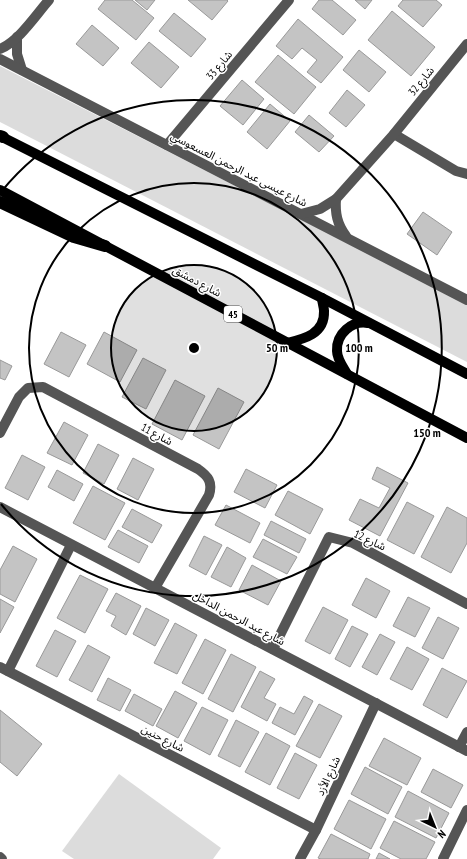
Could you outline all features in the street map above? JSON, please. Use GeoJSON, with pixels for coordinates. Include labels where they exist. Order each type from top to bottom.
{"type":"FeatureCollection","features":[{"type":"Feature","properties":{"kind":"highway"},"geometry":{"type":"LineString","coordinates":[[0,202],[74,237],[105,246]]}},
{"type":"Feature","properties":{"kind":"main road"},"geometry":{"type":"LineString","coordinates":[[1,136],[322,298],[467,374]]}},
{"type":"Feature","properties":{"kind":"main road","name":"شارع دمشق"},"geometry":{"type":"LineString","coordinates":[[0,190],[467,438]]}},
{"type":"Feature","properties":{"kind":"main road"},"geometry":{"type":"LineString","coordinates":[[287,343],[308,338],[318,329],[324,316],[322,298]]}},
{"type":"Feature","properties":{"kind":"main road"},"geometry":{"type":"LineString","coordinates":[[347,374],[338,358],[337,351],[340,338],[349,327],[355,324],[362,322],[372,324]]}},
{"type":"Feature","properties":{"kind":"street"},"geometry":{"type":"LineString","coordinates":[[0,49],[11,43],[17,37],[49,0]]}},
{"type":"Feature","properties":{"kind":"street","name":"شارع 33"},"geometry":{"type":"LineString","coordinates":[[167,145],[289,0]]}},
{"type":"Feature","properties":{"kind":"street"},"geometry":{"type":"LineString","coordinates":[[17,37],[17,54],[22,70]]}},
{"type":"Feature","properties":{"kind":"street","name":"شارع 32"},"geometry":{"type":"LineString","coordinates":[[302,214],[320,209],[336,199],[394,134],[467,44]]}},
{"type":"Feature","properties":{"kind":"street","name":"شارع عيسى عبد الرحمن العسعوسي"},"geometry":{"type":"LineString","coordinates":[[0,59],[467,300]]}},
{"type":"Feature","properties":{"kind":"street"},"geometry":{"type":"LineString","coordinates":[[394,134],[456,171],[467,174]]}},
{"type":"Feature","properties":{"kind":"street"},"geometry":{"type":"LineString","coordinates":[[336,199],[335,209],[337,220],[341,230],[347,238]]}},
{"type":"Feature","properties":{"kind":"street","name":"شارع 11"},"geometry":{"type":"LineString","coordinates":[[0,433],[19,397],[28,388],[43,387],[191,465],[205,474],[209,480],[211,488],[209,495],[155,588]]}},
{"type":"Feature","properties":{"kind":"street","name":"شارع عبد الرحمن الداخل"},"geometry":{"type":"LineString","coordinates":[[0,507],[463,749]]}},
{"type":"Feature","properties":{"kind":"street","name":"شارع 12"},"geometry":{"type":"LineString","coordinates":[[273,649],[329,537],[353,543],[467,604]]}},
{"type":"Feature","properties":{"kind":"street"},"geometry":{"type":"LineString","coordinates":[[4,669],[71,545]]}},
{"type":"Feature","properties":{"kind":"street","name":"شارع حنين"},"geometry":{"type":"LineString","coordinates":[[4,669],[316,830]]}},
{"type":"Feature","properties":{"kind":"street","name":"شارع الأزد"},"geometry":{"type":"LineString","coordinates":[[300,859],[316,830],[376,703]]}},
{"type":"Feature","properties":{"kind":"street"},"geometry":{"type":"LineString","coordinates":[[463,749],[467,732]]}},
{"type":"Feature","properties":{"kind":"street"},"geometry":{"type":"LineString","coordinates":[[443,859],[467,810]]}},
{"type":"Feature","properties":{"kind":"shaded area"},"geometry":{"type":"Polygon","coordinates":[[[0,66],[467,304],[467,362],[0,122],[0,66]]]}},
{"type":"Feature","properties":{"kind":"shaded area"},"geometry":{"type":"Polygon","coordinates":[[[119,774],[221,848],[213,859],[74,859],[62,851],[119,774]]]}},
{"type":"Feature","properties":{"kind":"building"},"geometry":{"type":"Polygon","coordinates":[[[105,0],[132,0],[154,18],[136,40],[98,9],[105,0]]]}},
{"type":"Feature","properties":{"kind":"building"},"geometry":{"type":"Polygon","coordinates":[[[135,0],[155,0],[147,10],[135,0]]]}},
{"type":"Feature","properties":{"kind":"building"},"geometry":{"type":"Polygon","coordinates":[[[188,0],[227,0],[228,1],[212,20],[188,0]]]}},
{"type":"Feature","properties":{"kind":"building"},"geometry":{"type":"Polygon","coordinates":[[[319,0],[332,0],[356,20],[343,35],[312,9],[319,0]]]}},
{"type":"Feature","properties":{"kind":"building"},"geometry":{"type":"Polygon","coordinates":[[[355,0],[372,0],[365,9],[355,0]]]}},
{"type":"Feature","properties":{"kind":"building"},"geometry":{"type":"Polygon","coordinates":[[[403,0],[436,0],[442,5],[423,27],[398,6],[403,0]]]}},
{"type":"Feature","properties":{"kind":"building"},"geometry":{"type":"Polygon","coordinates":[[[392,11],[435,47],[411,76],[368,40],[392,11]]]}},
{"type":"Feature","properties":{"kind":"building"},"geometry":{"type":"Polygon","coordinates":[[[174,13],[206,39],[191,57],[159,31],[174,13]]]}},
{"type":"Feature","properties":{"kind":"building"},"geometry":{"type":"Polygon","coordinates":[[[298,19],[343,57],[321,83],[307,72],[317,60],[302,48],[292,59],[276,46],[298,19]]]}},
{"type":"Feature","properties":{"kind":"building"},"geometry":{"type":"Polygon","coordinates":[[[92,25],[119,48],[103,66],[76,44],[92,25]]]}},
{"type":"Feature","properties":{"kind":"building"},"geometry":{"type":"Polygon","coordinates":[[[149,42],[179,67],[161,88],[131,63],[149,42]]]}},
{"type":"Feature","properties":{"kind":"building"},"geometry":{"type":"Polygon","coordinates":[[[359,50],[386,72],[369,92],[343,70],[359,50]]]}},
{"type":"Feature","properties":{"kind":"building"},"geometry":{"type":"Polygon","coordinates":[[[278,55],[316,87],[294,114],[255,82],[278,55]]]}},
{"type":"Feature","properties":{"kind":"building"},"geometry":{"type":"Polygon","coordinates":[[[242,80],[264,99],[243,125],[220,106],[242,80]]]}},
{"type":"Feature","properties":{"kind":"building"},"geometry":{"type":"Polygon","coordinates":[[[347,90],[365,105],[346,127],[329,113],[347,90]]]}},
{"type":"Feature","properties":{"kind":"building"},"geometry":{"type":"Polygon","coordinates":[[[270,104],[290,121],[267,149],[247,132],[270,104]]]}},
{"type":"Feature","properties":{"kind":"building"},"geometry":{"type":"Polygon","coordinates":[[[309,115],[334,136],[319,152],[295,132],[309,115]]]}},
{"type":"Feature","properties":{"kind":"building"},"geometry":{"type":"Polygon","coordinates":[[[423,212],[452,232],[437,255],[407,234],[423,212]]]}},
{"type":"Feature","properties":{"kind":"building"},"geometry":{"type":"Polygon","coordinates":[[[61,332],[86,345],[69,377],[44,364],[61,332]]]}},
{"type":"Feature","properties":{"kind":"building"},"geometry":{"type":"Polygon","coordinates":[[[104,332],[137,350],[120,382],[87,364],[104,332]]]}},
{"type":"Feature","properties":{"kind":"building"},"geometry":{"type":"Polygon","coordinates":[[[143,358],[166,370],[146,409],[122,397],[143,358]]]}},
{"type":"Feature","properties":{"kind":"building"},"geometry":{"type":"Polygon","coordinates":[[[0,360],[12,366],[5,380],[0,378],[0,360]]]}},
{"type":"Feature","properties":{"kind":"building"},"geometry":{"type":"Polygon","coordinates":[[[175,380],[205,396],[182,440],[152,424],[175,380]]]}},
{"type":"Feature","properties":{"kind":"building"},"geometry":{"type":"Polygon","coordinates":[[[218,388],[244,402],[219,449],[193,435],[218,388]]]}},
{"type":"Feature","properties":{"kind":"building"},"geometry":{"type":"Polygon","coordinates":[[[64,422],[88,435],[72,465],[47,453],[64,422]]]}},
{"type":"Feature","properties":{"kind":"building"},"geometry":{"type":"Polygon","coordinates":[[[98,444],[119,455],[104,484],[83,473],[98,444]]]}},
{"type":"Feature","properties":{"kind":"building"},"geometry":{"type":"Polygon","coordinates":[[[22,455],[45,467],[28,500],[5,488],[22,455]]]}},
{"type":"Feature","properties":{"kind":"building"},"geometry":{"type":"Polygon","coordinates":[[[133,458],[154,469],[138,500],[117,489],[133,458]]]}},
{"type":"Feature","properties":{"kind":"building"},"geometry":{"type":"Polygon","coordinates":[[[377,467],[408,483],[380,536],[349,520],[360,499],[379,508],[390,488],[372,479],[377,467]]]}},
{"type":"Feature","properties":{"kind":"building"},"geometry":{"type":"Polygon","coordinates":[[[246,469],[277,485],[265,508],[234,492],[246,469]]]}},
{"type":"Feature","properties":{"kind":"building"},"geometry":{"type":"Polygon","coordinates":[[[57,470],[83,484],[74,501],[48,487],[57,470]]]}},
{"type":"Feature","properties":{"kind":"building"},"geometry":{"type":"Polygon","coordinates":[[[93,486],[125,503],[105,540],[73,523],[93,486]]]}},
{"type":"Feature","properties":{"kind":"building"},"geometry":{"type":"Polygon","coordinates":[[[288,491],[323,509],[310,534],[275,515],[288,491]]]}},
{"type":"Feature","properties":{"kind":"building"},"geometry":{"type":"Polygon","coordinates":[[[407,502],[434,516],[414,554],[387,540],[407,502]]]}},
{"type":"Feature","properties":{"kind":"building"},"geometry":{"type":"Polygon","coordinates":[[[226,505],[260,523],[250,543],[215,525],[226,505]]]}},
{"type":"Feature","properties":{"kind":"building"},"geometry":{"type":"Polygon","coordinates":[[[447,507],[467,518],[467,543],[451,573],[421,557],[447,507]]]}},
{"type":"Feature","properties":{"kind":"building"},"geometry":{"type":"Polygon","coordinates":[[[132,509],[162,525],[152,543],[122,527],[132,509]]]}},
{"type":"Feature","properties":{"kind":"building"},"geometry":{"type":"Polygon","coordinates":[[[271,521],[306,539],[299,553],[264,535],[271,521]]]}},
{"type":"Feature","properties":{"kind":"building"},"geometry":{"type":"Polygon","coordinates":[[[118,530],[148,546],[139,563],[108,547],[118,530]]]}},
{"type":"Feature","properties":{"kind":"building"},"geometry":{"type":"Polygon","coordinates":[[[204,536],[222,545],[206,575],[189,566],[204,536]]]}},
{"type":"Feature","properties":{"kind":"building"},"geometry":{"type":"Polygon","coordinates":[[[263,539],[297,557],[287,574],[253,557],[263,539]]]}},
{"type":"Feature","properties":{"kind":"building"},"geometry":{"type":"Polygon","coordinates":[[[13,546],[37,559],[15,602],[0,594],[0,570],[13,546]]]}},
{"type":"Feature","properties":{"kind":"building"},"geometry":{"type":"Polygon","coordinates":[[[227,547],[246,558],[231,587],[211,577],[227,547]]]}},
{"type":"Feature","properties":{"kind":"building"},"geometry":{"type":"Polygon","coordinates":[[[252,565],[281,581],[268,605],[239,590],[252,565]]]}},
{"type":"Feature","properties":{"kind":"building"},"geometry":{"type":"Polygon","coordinates":[[[80,575],[108,589],[85,633],[57,618],[80,575]]]}},
{"type":"Feature","properties":{"kind":"building"},"geometry":{"type":"Polygon","coordinates":[[[366,578],[390,591],[376,618],[352,605],[366,578]]]}},
{"type":"Feature","properties":{"kind":"building"},"geometry":{"type":"Polygon","coordinates":[[[116,593],[141,606],[126,635],[111,626],[116,616],[106,611],[116,593]]]}},
{"type":"Feature","properties":{"kind":"building"},"geometry":{"type":"Polygon","coordinates":[[[408,597],[430,608],[415,637],[393,626],[408,597]]]}},
{"type":"Feature","properties":{"kind":"building"},"geometry":{"type":"Polygon","coordinates":[[[0,599],[14,607],[0,633],[0,599]]]}},
{"type":"Feature","properties":{"kind":"building"},"geometry":{"type":"Polygon","coordinates":[[[323,607],[348,620],[330,654],[305,641],[323,607]]]}},
{"type":"Feature","properties":{"kind":"building"},"geometry":{"type":"Polygon","coordinates":[[[146,608],[169,620],[155,646],[133,634],[146,608]]]}},
{"type":"Feature","properties":{"kind":"building"},"geometry":{"type":"Polygon","coordinates":[[[438,617],[459,628],[443,659],[422,648],[438,617]]]}},
{"type":"Feature","properties":{"kind":"building"},"geometry":{"type":"Polygon","coordinates":[[[175,623],[197,635],[177,674],[154,663],[175,623]]]}},
{"type":"Feature","properties":{"kind":"building"},"geometry":{"type":"Polygon","coordinates":[[[352,626],[368,634],[350,667],[335,659],[352,626]]]}},
{"type":"Feature","properties":{"kind":"building"},"geometry":{"type":"Polygon","coordinates":[[[55,630],[76,641],[57,677],[36,666],[55,630]]]}},
{"type":"Feature","properties":{"kind":"building"},"geometry":{"type":"Polygon","coordinates":[[[380,634],[395,642],[377,675],[362,667],[380,634]]]}},
{"type":"Feature","properties":{"kind":"building"},"geometry":{"type":"Polygon","coordinates":[[[205,639],[226,650],[203,694],[182,683],[205,639]]]}},
{"type":"Feature","properties":{"kind":"building"},"geometry":{"type":"Polygon","coordinates":[[[88,645],[110,657],[92,692],[69,680],[88,645]]]}},
{"type":"Feature","properties":{"kind":"building"},"geometry":{"type":"Polygon","coordinates":[[[407,647],[429,659],[412,690],[390,679],[407,647]]]}},
{"type":"Feature","properties":{"kind":"building"},"geometry":{"type":"Polygon","coordinates":[[[231,654],[256,667],[233,712],[208,699],[231,654]]]}},
{"type":"Feature","properties":{"kind":"building"},"geometry":{"type":"Polygon","coordinates":[[[442,668],[467,681],[447,718],[423,705],[442,668]]]}},
{"type":"Feature","properties":{"kind":"building"},"geometry":{"type":"Polygon","coordinates":[[[260,671],[275,679],[264,698],[276,704],[267,721],[241,707],[260,671]]]}},
{"type":"Feature","properties":{"kind":"building"},"geometry":{"type":"Polygon","coordinates":[[[108,678],[131,690],[120,711],[97,700],[108,678]]]}},
{"type":"Feature","properties":{"kind":"building"},"geometry":{"type":"Polygon","coordinates":[[[175,691],[197,703],[178,738],[156,726],[175,691]]]}},
{"type":"Feature","properties":{"kind":"building"},"geometry":{"type":"Polygon","coordinates":[[[134,694],[162,709],[153,726],[125,711],[134,694]]]}},
{"type":"Feature","properties":{"kind":"building"},"geometry":{"type":"Polygon","coordinates":[[[304,696],[313,701],[295,735],[272,723],[280,707],[294,714],[304,696]]]}},
{"type":"Feature","properties":{"kind":"building"},"geometry":{"type":"Polygon","coordinates":[[[319,704],[342,716],[320,758],[296,746],[319,704]]]}},
{"type":"Feature","properties":{"kind":"building"},"geometry":{"type":"Polygon","coordinates":[[[202,707],[228,720],[210,755],[184,741],[202,707]]]}},
{"type":"Feature","properties":{"kind":"building"},"geometry":{"type":"Polygon","coordinates":[[[0,710],[42,744],[17,776],[0,762],[0,710]]]}},
{"type":"Feature","properties":{"kind":"building"},"geometry":{"type":"Polygon","coordinates":[[[236,720],[259,732],[240,767],[218,756],[236,720]]]}},
{"type":"Feature","properties":{"kind":"building"},"geometry":{"type":"Polygon","coordinates":[[[266,733],[290,746],[270,785],[245,772],[266,733]]]}},
{"type":"Feature","properties":{"kind":"building"},"geometry":{"type":"Polygon","coordinates":[[[384,738],[421,758],[407,785],[369,766],[384,738]]]}},
{"type":"Feature","properties":{"kind":"building"},"geometry":{"type":"Polygon","coordinates":[[[295,753],[317,765],[299,799],[277,788],[295,753]]]}},
{"type":"Feature","properties":{"kind":"building"},"geometry":{"type":"Polygon","coordinates":[[[365,767],[402,787],[388,814],[351,794],[365,767]]]}},
{"type":"Feature","properties":{"kind":"building"},"geometry":{"type":"Polygon","coordinates":[[[433,769],[463,785],[451,808],[421,792],[433,769]]]}},
{"type":"Feature","properties":{"kind":"building"},"geometry":{"type":"Polygon","coordinates":[[[408,791],[449,813],[436,838],[395,817],[408,791]]]}},
{"type":"Feature","properties":{"kind":"building"},"geometry":{"type":"Polygon","coordinates":[[[349,800],[386,819],[371,849],[334,829],[349,800]]]}},
{"type":"Feature","properties":{"kind":"building"},"geometry":{"type":"Polygon","coordinates":[[[394,821],[435,842],[426,859],[401,859],[380,848],[394,821]]]}},
{"type":"Feature","properties":{"kind":"building"},"geometry":{"type":"Polygon","coordinates":[[[331,834],[370,854],[368,859],[318,858],[331,834]]]}},
{"type":"Feature","properties":{"kind":"building"},"geometry":{"type":"Polygon","coordinates":[[[379,853],[390,859],[376,859],[379,853]]]}}]}
